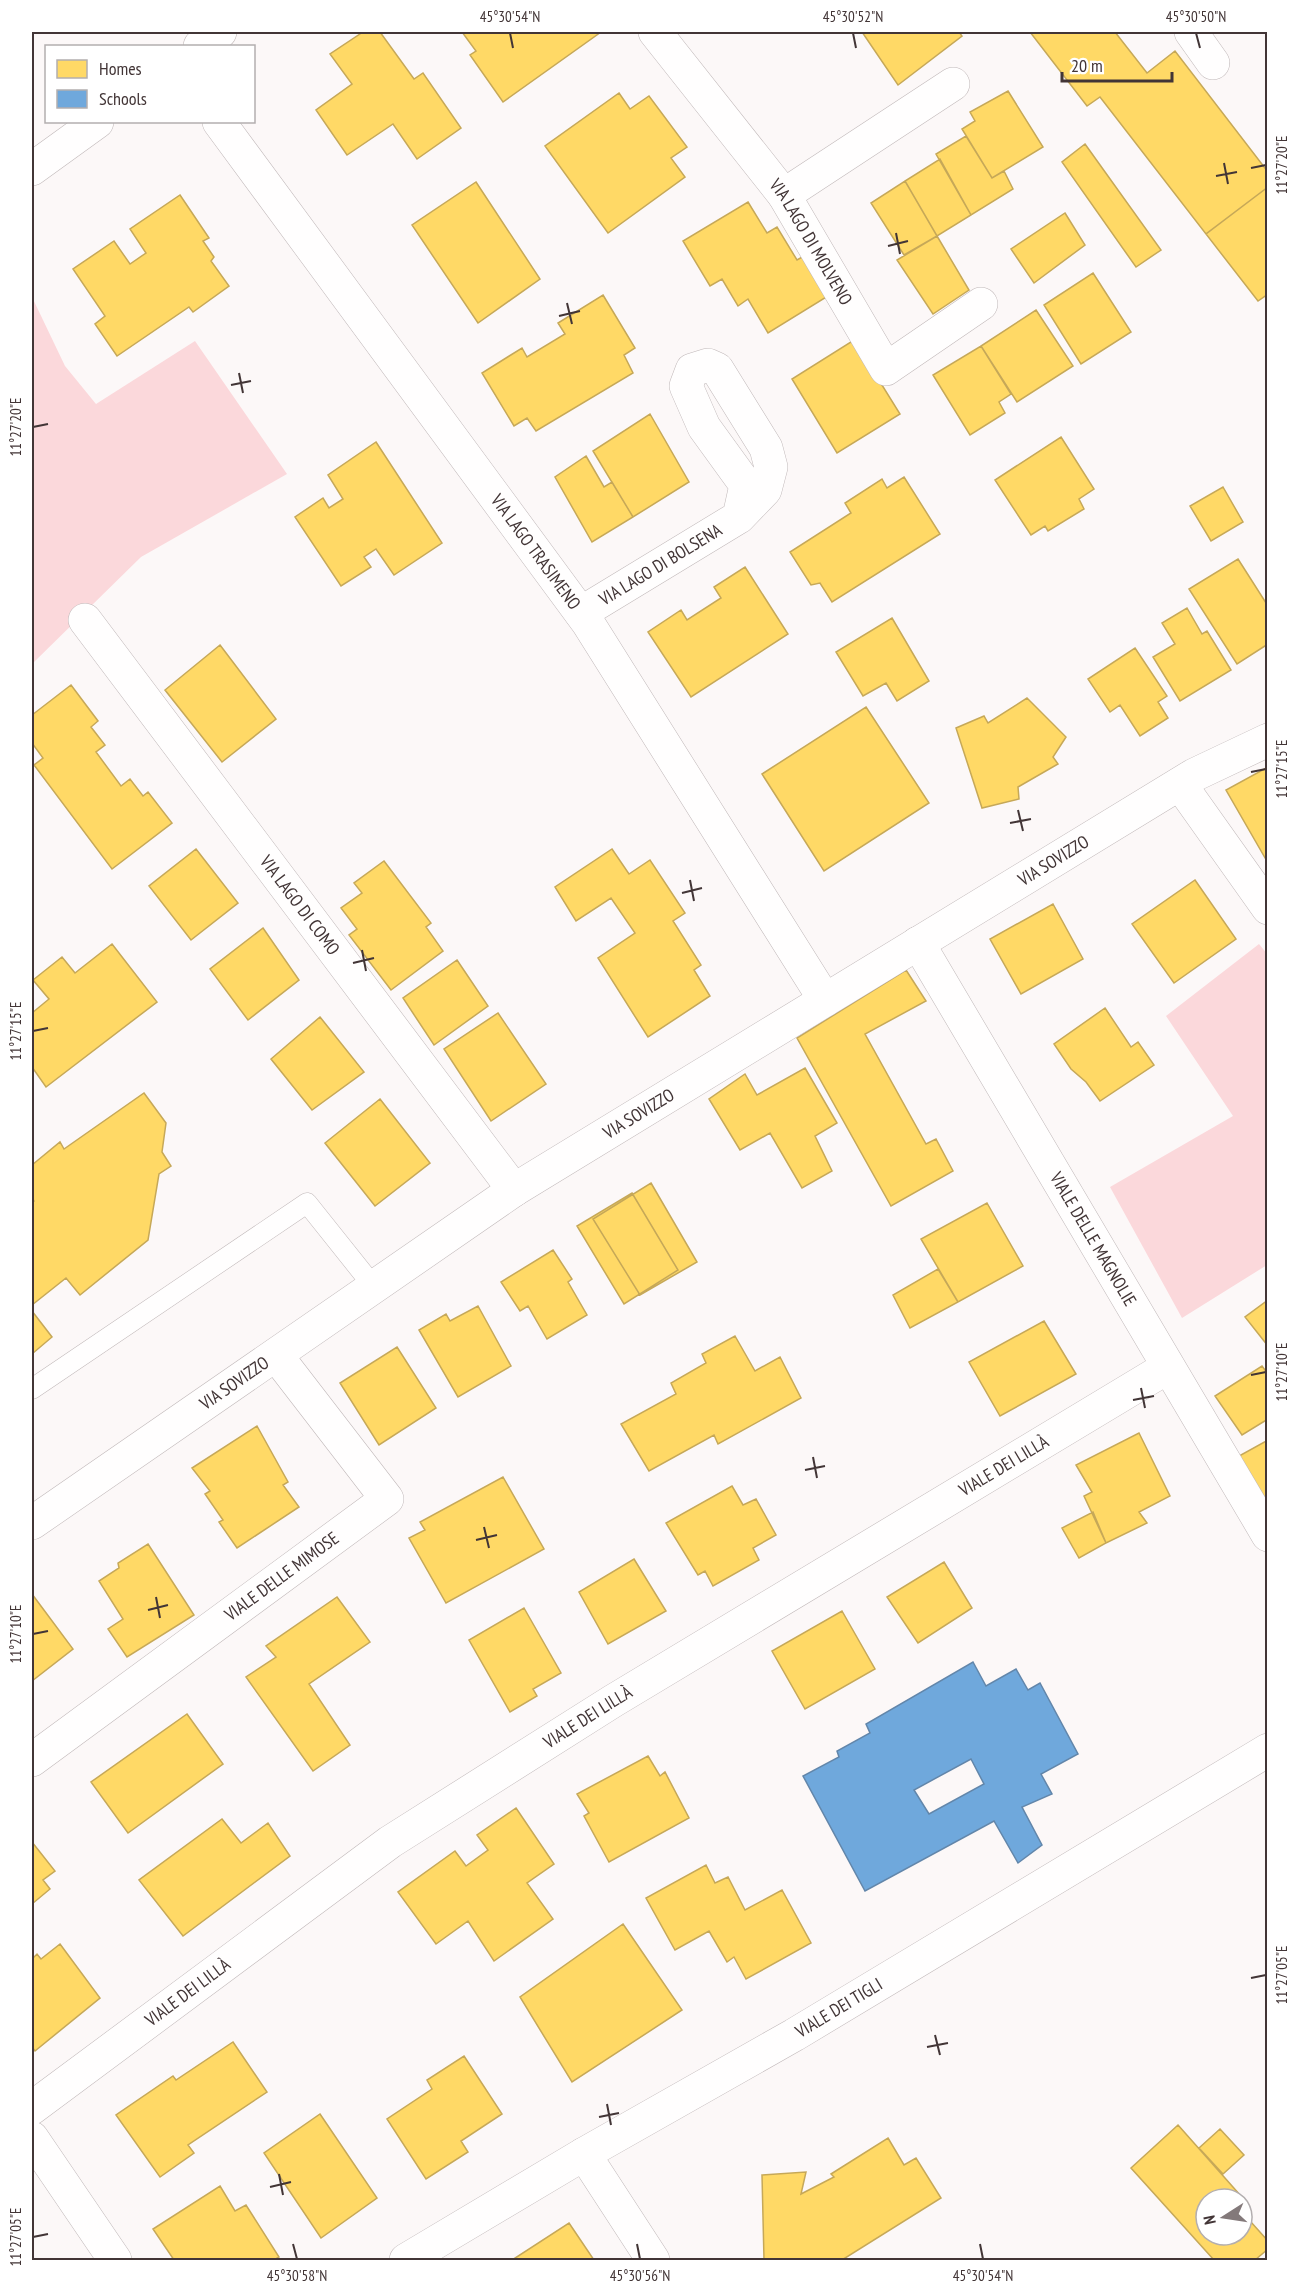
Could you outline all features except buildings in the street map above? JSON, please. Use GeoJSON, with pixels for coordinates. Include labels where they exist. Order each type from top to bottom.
{"type":"FeatureCollection","features":[{"type":"Feature","properties":{"kind":"street"},"geometry":{"type":"LineString","coordinates":[[201,45],[220,32]]}},
{"type":"Feature","properties":{"kind":"street","name":"VIA LAGO DI MOLVENO"},"geometry":{"type":"LineString","coordinates":[[655,32],[784,195],[886,369],[981,304]]}},
{"type":"Feature","properties":{"kind":"street"},"geometry":{"type":"LineString","coordinates":[[1191,32],[1213,63]]}},
{"type":"Feature","properties":{"kind":"street"},"geometry":{"type":"LineString","coordinates":[[784,195],[953,84]]}},
{"type":"Feature","properties":{"kind":"street"},"geometry":{"type":"LineString","coordinates":[[32,170],[96,123]]}},
{"type":"Feature","properties":{"kind":"street","name":"VIA LAGO TRASIMENO"},"geometry":{"type":"LineString","coordinates":[[220,123],[581,613],[825,1000]]}},
{"type":"Feature","properties":{"kind":"street","name":"VIA LAGO DI BOLSENA"},"geometry":{"type":"LineString","coordinates":[[581,613],[739,517]]}},
{"type":"Feature","properties":{"kind":"street","name":"VIA LAGO DI COMO"},"geometry":{"type":"LineString","coordinates":[[85,620],[514,1190]]}},
{"type":"Feature","properties":{"kind":"street","name":"VIA SOVIZZO"},"geometry":{"type":"LineString","coordinates":[[32,1523],[514,1190],[1180,784],[1268,740]]}},
{"type":"Feature","properties":{"kind":"street"},"geometry":{"type":"LineString","coordinates":[[1180,784],[1268,908]]}},
{"type":"Feature","properties":{"kind":"street","name":"VIALE DELLE MAGNOLIE"},"geometry":{"type":"LineString","coordinates":[[918,943],[1268,1535]]}},
{"type":"Feature","properties":{"kind":"street","name":"VIALE DELLE MIMOSE"},"geometry":{"type":"LineString","coordinates":[[32,1760],[387,1499],[276,1355]]}},
{"type":"Feature","properties":{"kind":"street","name":"VIALE DEI LILLÀ"},"geometry":{"type":"LineString","coordinates":[[32,2108],[390,1842],[613,1701],[1168,1367]]}},
{"type":"Feature","properties":{"kind":"street","name":"VIALE DEI TIGLI"},"geometry":{"type":"LineString","coordinates":[[406,2260],[584,2154],[794,2035],[1268,1750]]}},
{"type":"Feature","properties":{"kind":"street"},"geometry":{"type":"LineString","coordinates":[[32,2138],[115,2260]]}},
{"type":"Feature","properties":{"kind":"street"},"geometry":{"type":"LineString","coordinates":[[584,2154],[653,2260]]}},
{"type":"Feature","properties":{"kind":"lane"},"geometry":{"type":"LineString","coordinates":[[32,1389],[307,1203],[374,1287]]}},
{"type":"Feature","properties":{"kind":"shaded area"},"geometry":{"type":"Polygon","coordinates":[[[32,297],[65,366],[96,404],[195,341],[287,474],[141,557],[32,664],[32,297]]]}},
{"type":"Feature","properties":{"kind":"shaded area"},"geometry":{"type":"Polygon","coordinates":[[[1259,944],[1268,955],[1267,1265],[1182,1318],[1110,1187],[1233,1116],[1166,1016],[1259,944]]]}}]}
